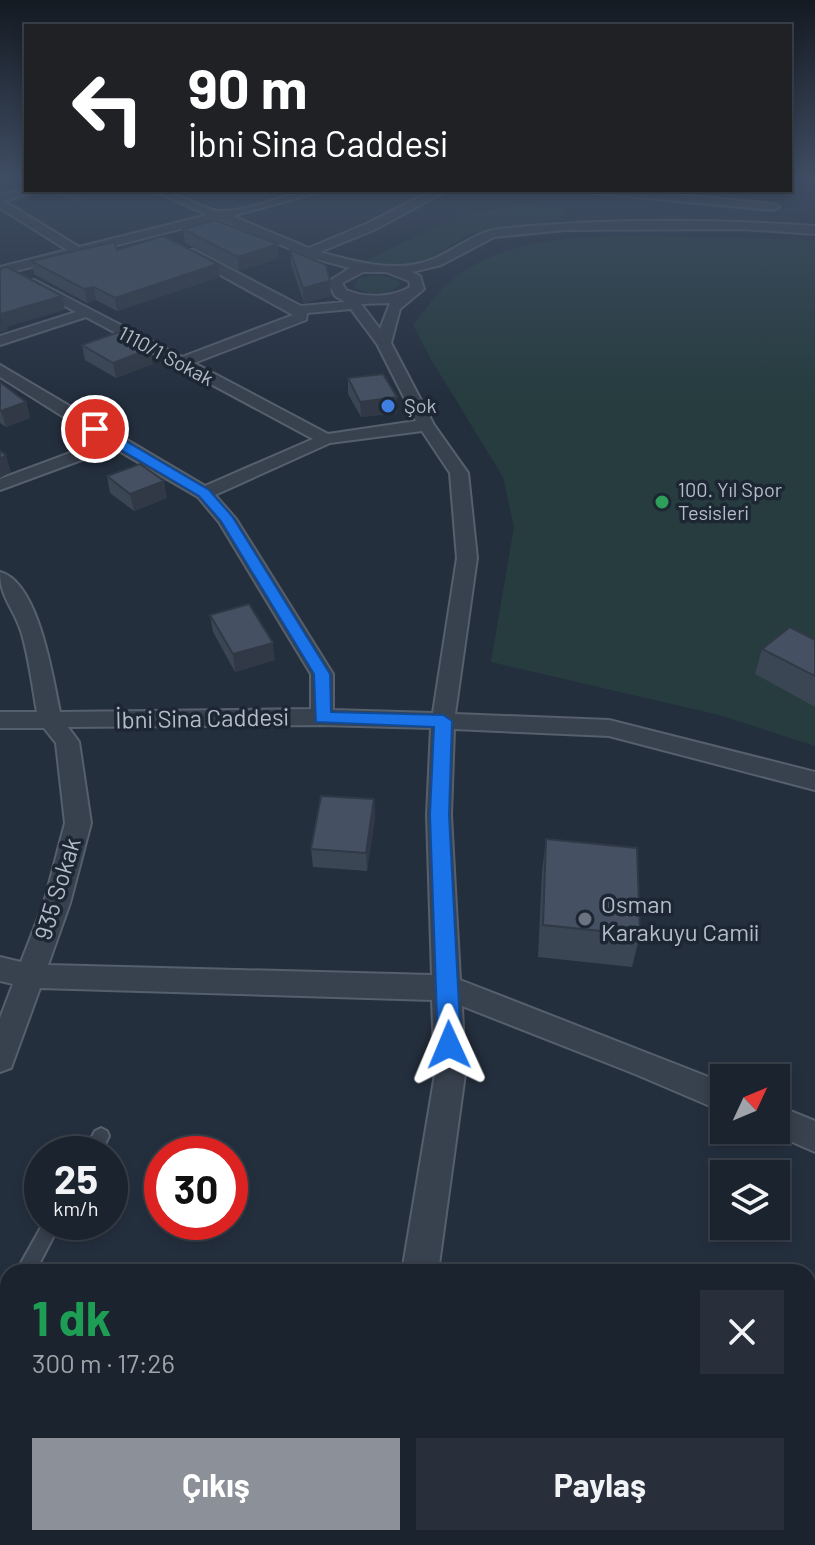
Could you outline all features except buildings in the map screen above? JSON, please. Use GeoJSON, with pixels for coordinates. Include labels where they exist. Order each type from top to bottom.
{"type":"FeatureCollection","features":[{"type":"Feature","properties":{"kind":"street"},"geometry":{"type":"LineString","coordinates":[[4,270],[85,251]]}},
{"type":"Feature","properties":{"kind":"street"},"geometry":{"type":"LineString","coordinates":[[187,251],[299,310],[352,301],[401,298]]}},
{"type":"Feature","properties":{"kind":"street"},"geometry":{"type":"LineString","coordinates":[[306,251],[371,269],[400,271],[436,262],[456,251]]}},
{"type":"Feature","properties":{"kind":"street"},"geometry":{"type":"LineString","coordinates":[[313,254],[319,251]]}},
{"type":"Feature","properties":{"kind":"street"},"geometry":{"type":"LineString","coordinates":[[313,254],[341,277]]}},
{"type":"Feature","properties":{"kind":"street"},"geometry":{"type":"LineString","coordinates":[[384,343],[393,308],[401,298],[417,289],[417,282],[436,262]]}},
{"type":"Feature","properties":{"kind":"street"},"geometry":{"type":"LineString","coordinates":[[371,269],[341,277],[335,288],[352,301],[384,343],[426,425],[459,473],[467,558],[443,721],[439,815],[450,1074],[421,1264]]}},
{"type":"Feature","properties":{"kind":"street","name":"1110/1 Sokak"},"geometry":{"type":"LineString","coordinates":[[4,270],[326,439]]}},
{"type":"Feature","properties":{"kind":"street"},"geometry":{"type":"LineString","coordinates":[[400,271],[417,282]]}},
{"type":"Feature","properties":{"kind":"street"},"geometry":{"type":"LineString","coordinates":[[179,363],[301,317],[299,310]]}},
{"type":"Feature","properties":{"kind":"street"},"geometry":{"type":"LineString","coordinates":[[0,341],[86,313]]}},
{"type":"Feature","properties":{"kind":"street"},"geometry":{"type":"LineString","coordinates":[[0,370],[32,393],[204,493],[227,519],[322,674],[322,717]]}},
{"type":"Feature","properties":{"kind":"street"},"geometry":{"type":"LineString","coordinates":[[204,493],[326,439],[426,425]]}},
{"type":"Feature","properties":{"kind":"street"},"geometry":{"type":"LineString","coordinates":[[0,485],[116,441]]}},
{"type":"Feature","properties":{"kind":"street"},"geometry":{"type":"LineString","coordinates":[[0,578],[23,604],[34,637],[50,720]]}},
{"type":"Feature","properties":{"kind":"street","name":"İbni Sina Caddesi"},"geometry":{"type":"LineString","coordinates":[[0,720],[322,717],[609,728],[815,781]]}},
{"type":"Feature","properties":{"kind":"street","name":"935 Sokak"},"geometry":{"type":"LineString","coordinates":[[0,1058],[57,903],[78,823],[67,742],[50,720]]}},
{"type":"Feature","properties":{"kind":"street"},"geometry":{"type":"LineString","coordinates":[[0,969],[31,976],[448,988],[710,1092]]}},
{"type":"Feature","properties":{"kind":"street"},"geometry":{"type":"LineString","coordinates":[[790,1126],[815,1137]]}},
{"type":"Feature","properties":{"kind":"lane"},"geometry":{"type":"LineString","coordinates":[[29,1264],[43,1240]]}},
{"type":"Feature","properties":{"kind":"green space"},"geometry":{"type":"Polygon","coordinates":[[[385,251],[442,251],[420,265],[371,265],[364,261],[385,251]]]}},
{"type":"Feature","properties":{"kind":"green space","name":"100. Yıl Spor Tesisleri"},"geometry":{"type":"Polygon","coordinates":[[[506,251],[815,251],[815,746],[719,715],[491,662],[514,527],[503,477],[413,325],[444,287],[486,259],[506,251]]]}},
{"type":"Feature","properties":{"kind":"green space"},"geometry":{"type":"Polygon","coordinates":[[[379,275],[397,280],[400,285],[377,294],[354,287],[359,278],[379,275]]]}},
{"type":"Feature","properties":{"kind":"place","name":"Şok"},"geometry":{"type":"Point","coordinates":[388,406]}},
{"type":"Feature","properties":{"kind":"place","name":"100. Yıl Spor Tesisleri"},"geometry":{"type":"Point","coordinates":[662,502]}},
{"type":"Feature","properties":{"kind":"place","name":"Osman Karakuyu Camii"},"geometry":{"type":"Point","coordinates":[585,919]}},
{"type":"Feature","properties":{"kind":"route"},"geometry":{"type":"LineString","coordinates":[[95,429],[204,493],[227,519],[322,674],[322,717],[443,721],[439,815],[449,1045]]}}]}
